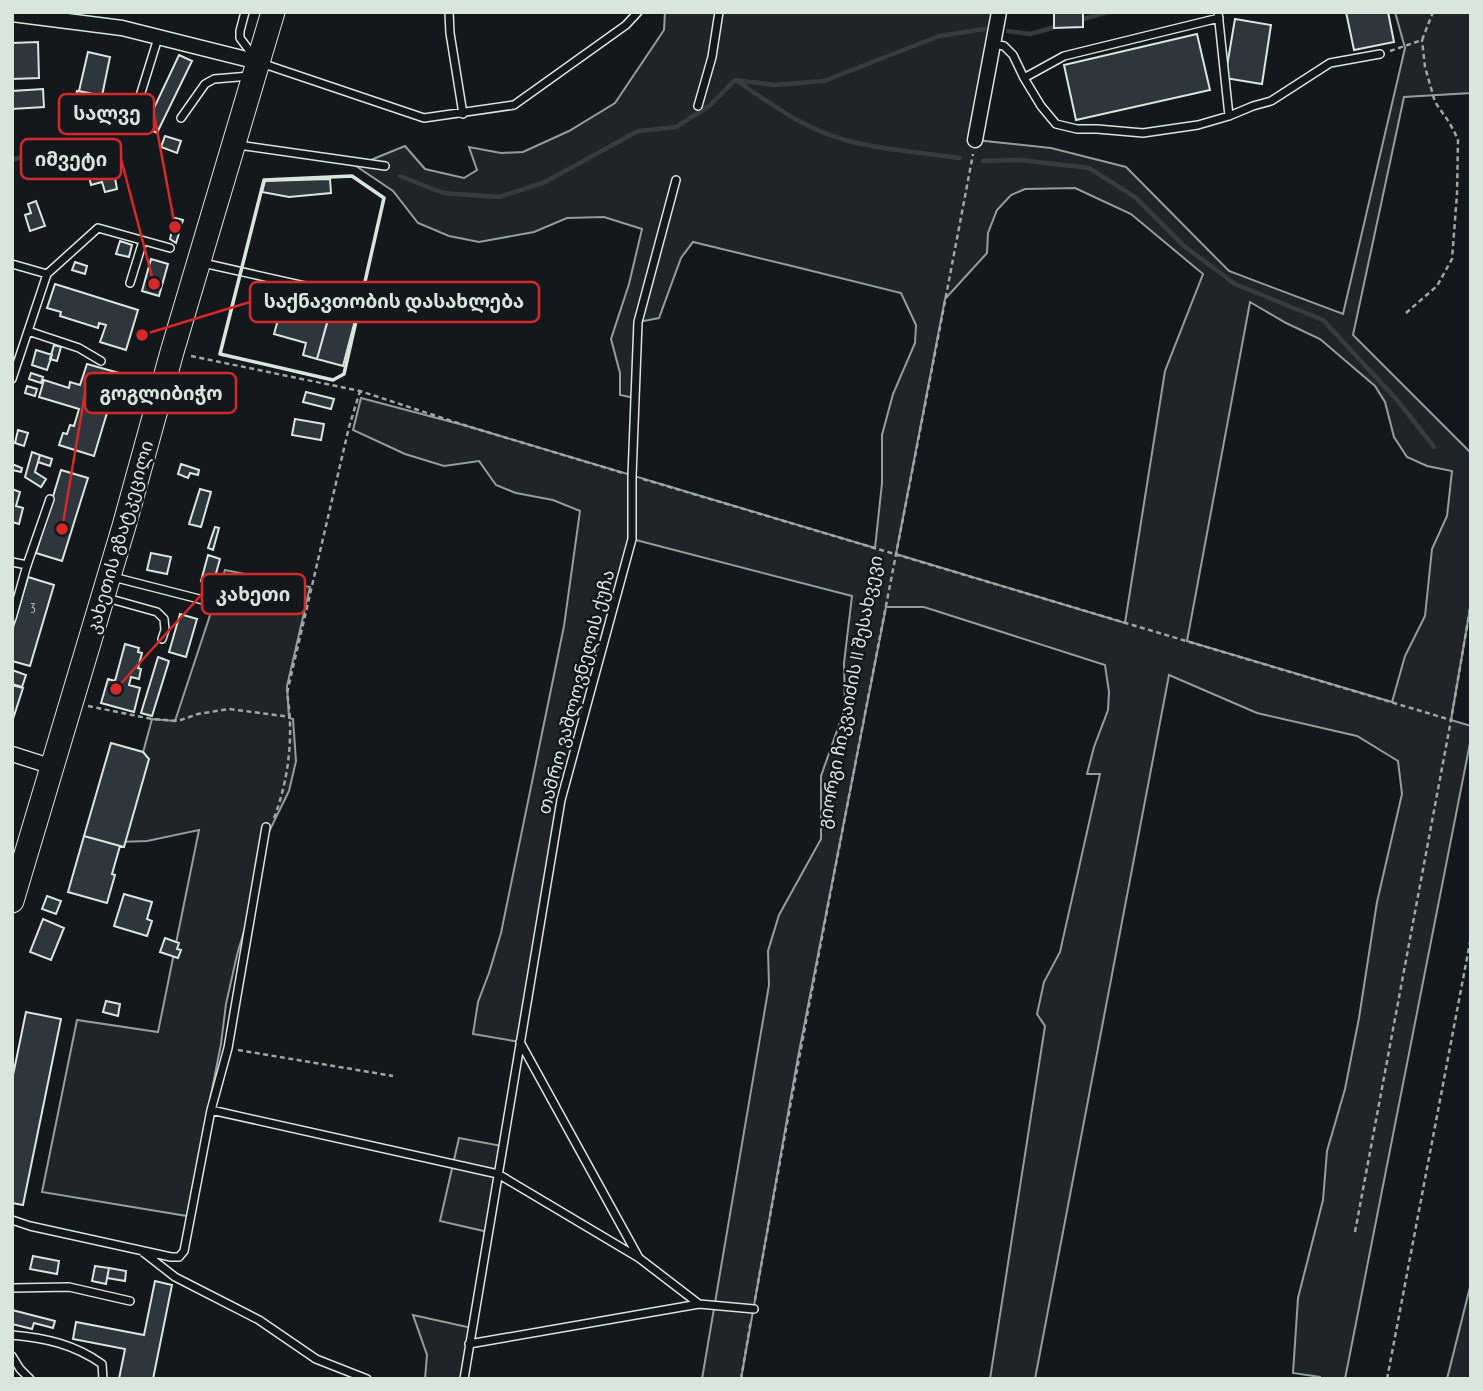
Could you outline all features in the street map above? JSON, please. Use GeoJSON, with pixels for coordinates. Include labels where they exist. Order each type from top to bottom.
{"type":"FeatureCollection","features":[{"type":"Feature","properties":{"kind":"highway","name":"კახეთის გზატკეცილი"},"geometry":{"type":"LineString","coordinates":[[12,901],[272,12]]}},
{"type":"Feature","properties":{"kind":"street"},"geometry":{"type":"LineString","coordinates":[[122,27],[126,12]]}},
{"type":"Feature","properties":{"kind":"street"},"geometry":{"type":"LineString","coordinates":[[975,140],[999,12]]}},
{"type":"Feature","properties":{"kind":"street"},"geometry":{"type":"LineString","coordinates":[[12,14],[93,18],[256,69]]}},
{"type":"Feature","properties":{"kind":"street"},"geometry":{"type":"LineString","coordinates":[[12,754],[52,767]]}},
{"type":"Feature","properties":{"kind":"lane"},"geometry":{"type":"LineString","coordinates":[[245,12],[240,38],[256,69]]}},
{"type":"Feature","properties":{"kind":"lane"},"geometry":{"type":"LineString","coordinates":[[449,12],[464,114]]}},
{"type":"Feature","properties":{"kind":"lane"},"geometry":{"type":"LineString","coordinates":[[181,118],[205,84],[214,79],[256,69],[424,118],[514,105],[626,25],[638,12]]}},
{"type":"Feature","properties":{"kind":"lane"},"geometry":{"type":"LineString","coordinates":[[698,106],[712,57],[719,12]]}},
{"type":"Feature","properties":{"kind":"lane"},"geometry":{"type":"LineString","coordinates":[[1024,78],[1064,56],[1218,15],[1229,116]]}},
{"type":"Feature","properties":{"kind":"lane"},"geometry":{"type":"LineString","coordinates":[[135,112],[158,37]]}},
{"type":"Feature","properties":{"kind":"lane"},"geometry":{"type":"LineString","coordinates":[[993,44],[1004,46],[1013,55],[1041,106],[1056,124],[1077,129],[1143,133],[1198,125],[1229,116],[1271,101],[1330,63],[1380,54]]}},
{"type":"Feature","properties":{"kind":"lane"},"geometry":{"type":"LineString","coordinates":[[233,144],[385,166]]}},
{"type":"Feature","properties":{"kind":"lane","name":"თამრო ვაშლოვნელის ქუჩა"},"geometry":{"type":"LineString","coordinates":[[464,1379],[561,800],[632,539],[638,322],[676,180]]}},
{"type":"Feature","properties":{"kind":"lane"},"geometry":{"type":"LineString","coordinates":[[12,379],[47,274],[98,228],[170,248]]}},
{"type":"Feature","properties":{"kind":"lane"},"geometry":{"type":"LineString","coordinates":[[130,283],[143,241]]}},
{"type":"Feature","properties":{"kind":"lane"},"geometry":{"type":"LineString","coordinates":[[199,262],[318,289]]}},
{"type":"Feature","properties":{"kind":"lane"},"geometry":{"type":"LineString","coordinates":[[12,264],[47,274]]}},
{"type":"Feature","properties":{"kind":"lane"},"geometry":{"type":"LineString","coordinates":[[28,331],[79,348],[101,361]]}},
{"type":"Feature","properties":{"kind":"lane"},"geometry":{"type":"LineString","coordinates":[[12,618],[50,499]]}},
{"type":"Feature","properties":{"kind":"lane"},"geometry":{"type":"LineString","coordinates":[[12,562],[27,565]]}},
{"type":"Feature","properties":{"kind":"lane"},"geometry":{"type":"LineString","coordinates":[[106,586],[207,601]]}},
{"type":"Feature","properties":{"kind":"lane"},"geometry":{"type":"LineString","coordinates":[[106,586],[157,612],[164,619],[162,639]]}},
{"type":"Feature","properties":{"kind":"lane"},"geometry":{"type":"LineString","coordinates":[[12,1220],[171,1257],[179,1257],[184,1251],[211,1110],[228,1048],[266,827]]}},
{"type":"Feature","properties":{"kind":"lane"},"geometry":{"type":"LineString","coordinates":[[520,1042],[639,1258]]}},
{"type":"Feature","properties":{"kind":"lane"},"geometry":{"type":"LineString","coordinates":[[211,1110],[498,1174],[639,1258],[699,1304]]}},
{"type":"Feature","properties":{"kind":"lane"},"geometry":{"type":"LineString","coordinates":[[140,1250],[175,1277],[259,1320],[316,1359],[367,1379]]}},
{"type":"Feature","properties":{"kind":"lane"},"geometry":{"type":"LineString","coordinates":[[12,1288],[69,1287],[130,1301]]}},
{"type":"Feature","properties":{"kind":"lane"},"geometry":{"type":"LineString","coordinates":[[470,1345],[699,1304],[754,1309]]}},
{"type":"Feature","properties":{"kind":"lane"},"geometry":{"type":"LineString","coordinates":[[12,1335],[53,1340],[88,1354],[102,1364],[103,1379]]}},
{"type":"Feature","properties":{"kind":"lane"},"geometry":{"type":"LineString","coordinates":[[12,1356],[30,1379]]}},
{"type":"Feature","properties":{"kind":"path"},"geometry":{"type":"LineString","coordinates":[[1406,313],[1437,286],[1452,259],[1458,139],[1435,102],[1425,67],[1422,40],[1433,12]]}},
{"type":"Feature","properties":{"kind":"path"},"geometry":{"type":"LineString","coordinates":[[1380,54],[1422,40]]}},
{"type":"Feature","properties":{"kind":"path","name":"გიორგი ჩიკვაიძის II შესახვევი"},"geometry":{"type":"LineString","coordinates":[[741,1379],[798,1057],[975,140]]}},
{"type":"Feature","properties":{"kind":"path"},"geometry":{"type":"LineString","coordinates":[[172,352],[360,391],[632,476],[1451,720]]}},
{"type":"Feature","properties":{"kind":"path"},"geometry":{"type":"LineString","coordinates":[[266,827],[274,817],[283,789],[289,756],[291,717],[287,694],[349,427],[360,391]]}},
{"type":"Feature","properties":{"kind":"path"},"geometry":{"type":"LineString","coordinates":[[1355,1232],[1471,603]]}},
{"type":"Feature","properties":{"kind":"path"},"geometry":{"type":"LineString","coordinates":[[72,702],[152,719],[178,721],[198,714],[229,709],[291,717]]}},
{"type":"Feature","properties":{"kind":"path"},"geometry":{"type":"LineString","coordinates":[[1387,1379],[1471,937]]}},
{"type":"Feature","properties":{"kind":"path"},"geometry":{"type":"LineString","coordinates":[[228,1048],[393,1076]]}},
{"type":"Feature","properties":{"kind":"shaded area"},"geometry":{"type":"Polygon","coordinates":[[[665,12],[999,12],[976,140],[1051,148],[1126,167],[1229,271],[1343,314],[1405,48],[1395,12],[1471,12],[1471,93],[1404,97],[1353,335],[1471,453],[1471,603],[1451,720],[1471,726],[1471,738],[1345,1379],[1321,1379],[1293,1373],[1298,1298],[1323,1200],[1327,1151],[1345,1089],[1377,902],[1402,794],[1398,761],[1357,736],[1257,713],[1169,675],[1035,1379],[990,1379],[1045,1026],[1037,1014],[1044,982],[1060,952],[1100,774],[1087,774],[1108,710],[1109,692],[1105,665],[924,607],[886,607],[798,1057],[741,1379],[702,1379],[769,985],[768,951],[779,915],[821,839],[821,776],[845,708],[844,663],[852,596],[632,539],[561,800],[520,1042],[473,1034],[478,1002],[501,933],[564,626],[580,511],[553,500],[516,493],[496,485],[479,461],[444,466],[405,454],[353,430],[361,398],[467,426],[875,548],[882,483],[882,435],[893,394],[915,343],[916,325],[901,293],[693,242],[681,258],[659,318],[638,322],[635,398],[620,395],[620,373],[611,339],[629,284],[642,229],[604,217],[567,218],[534,232],[479,242],[449,236],[418,223],[393,191],[356,166],[405,146],[425,169],[464,178],[477,170],[469,147],[501,153],[523,152],[569,131],[615,103],[664,30],[665,12]],[[1075,188],[1025,189],[1011,195],[997,210],[988,233],[987,253],[945,299],[896,554],[1125,623],[1165,371],[1203,274],[1131,214],[1075,188]],[[1250,302],[1187,641],[1392,702],[1405,656],[1425,616],[1432,549],[1447,516],[1452,471],[1427,466],[1407,457],[1394,437],[1385,402],[1375,386],[1320,339],[1250,302]]]}},
{"type":"Feature","properties":{"kind":"shaded area"},"geometry":{"type":"Polygon","coordinates":[[[225,570],[310,587],[287,686],[296,761],[289,791],[259,852],[251,907],[226,1004],[221,1044],[187,1216],[42,1192],[77,1020],[158,1032],[199,830],[147,841],[119,842],[152,719],[175,721],[225,570]]]}},
{"type":"Feature","properties":{"kind":"shaded area"},"geometry":{"type":"Polygon","coordinates":[[[459,1138],[502,1146],[488,1232],[440,1221],[459,1138]]]}},
{"type":"Feature","properties":{"kind":"shaded area"},"geometry":{"type":"Polygon","coordinates":[[[1471,1283],[1471,1379],[1447,1379],[1471,1283]]]}},
{"type":"Feature","properties":{"kind":"shaded area"},"geometry":{"type":"Polygon","coordinates":[[[413,1315],[472,1328],[464,1379],[425,1379],[427,1355],[413,1315]]]}},
{"type":"Feature","properties":{"kind":"building"},"geometry":{"type":"Polygon","coordinates":[[[1054,12],[1083,12],[1083,27],[1054,28],[1054,12]]]}},
{"type":"Feature","properties":{"kind":"building"},"geometry":{"type":"Polygon","coordinates":[[[1346,12],[1388,12],[1394,42],[1354,50],[1346,12]]]}},
{"type":"Feature","properties":{"kind":"building"},"geometry":{"type":"Polygon","coordinates":[[[1235,19],[1271,25],[1262,84],[1225,78],[1235,19]]]}},
{"type":"Feature","properties":{"kind":"building"},"geometry":{"type":"Polygon","coordinates":[[[1197,34],[1210,90],[1076,120],[1064,65],[1197,34]]]}},
{"type":"Feature","properties":{"kind":"building"},"geometry":{"type":"Polygon","coordinates":[[[38,42],[39,78],[12,79],[12,43],[38,42]]]}},
{"type":"Feature","properties":{"kind":"building"},"geometry":{"type":"Polygon","coordinates":[[[88,52],[110,57],[102,96],[79,91],[88,52]]]}},
{"type":"Feature","properties":{"kind":"building"},"geometry":{"type":"Polygon","coordinates":[[[179,55],[192,61],[157,133],[145,127],[179,55]]]}},
{"type":"Feature","properties":{"kind":"building"},"geometry":{"type":"Polygon","coordinates":[[[43,89],[44,107],[12,109],[12,91],[43,89]]]}},
{"type":"Feature","properties":{"kind":"building"},"geometry":{"type":"Polygon","coordinates":[[[77,91],[89,93],[88,99],[83,98],[81,104],[75,103],[77,91]]]}},
{"type":"Feature","properties":{"kind":"building"},"geometry":{"type":"Polygon","coordinates":[[[165,136],[181,141],[177,153],[161,147],[165,136]]]}},
{"type":"Feature","properties":{"kind":"building"},"geometry":{"type":"Polygon","coordinates":[[[106,153],[117,189],[105,192],[102,182],[91,185],[87,157],[106,153]]]}},
{"type":"Feature","properties":{"kind":"building"},"geometry":{"type":"Polygon","coordinates":[[[330,179],[331,193],[289,197],[262,192],[265,181],[330,179]]]}},
{"type":"Feature","properties":{"kind":"building"},"geometry":{"type":"Polygon","coordinates":[[[36,201],[45,226],[30,231],[25,215],[31,213],[28,204],[36,201]]]}},
{"type":"Feature","properties":{"kind":"building"},"geometry":{"type":"Polygon","coordinates":[[[175,218],[183,220],[176,243],[170,239],[175,218]]]}},
{"type":"Feature","properties":{"kind":"building"},"geometry":{"type":"Polygon","coordinates":[[[120,241],[132,245],[129,257],[116,254],[120,241]]]}},
{"type":"Feature","properties":{"kind":"building"},"geometry":{"type":"Polygon","coordinates":[[[151,259],[168,264],[159,296],[142,291],[151,259]]]}},
{"type":"Feature","properties":{"kind":"building"},"geometry":{"type":"Polygon","coordinates":[[[75,262],[87,266],[85,274],[72,270],[75,262]]]}},
{"type":"Feature","properties":{"kind":"building"},"geometry":{"type":"Polygon","coordinates":[[[55,284],[138,310],[126,350],[100,342],[106,325],[99,323],[98,328],[60,316],[61,312],[47,308],[55,284]]]}},
{"type":"Feature","properties":{"kind":"building"},"geometry":{"type":"Polygon","coordinates":[[[283,302],[317,312],[316,316],[328,319],[317,359],[303,355],[306,343],[274,334],[283,302]]]}},
{"type":"Feature","properties":{"kind":"building"},"geometry":{"type":"Polygon","coordinates":[[[333,302],[358,309],[343,366],[317,359],[333,302]]]}},
{"type":"Feature","properties":{"kind":"building"},"geometry":{"type":"Polygon","coordinates":[[[54,345],[61,347],[57,361],[50,359],[54,345]]]}},
{"type":"Feature","properties":{"kind":"building"},"geometry":{"type":"Polygon","coordinates":[[[36,350],[52,355],[47,370],[32,365],[36,350]]]}},
{"type":"Feature","properties":{"kind":"building"},"geometry":{"type":"Polygon","coordinates":[[[87,364],[119,373],[94,456],[59,445],[63,433],[67,434],[70,425],[74,426],[79,409],[39,397],[44,380],[69,388],[70,382],[80,385],[87,364]]]}},
{"type":"Feature","properties":{"kind":"building"},"geometry":{"type":"Polygon","coordinates":[[[31,373],[43,377],[41,383],[29,379],[31,373]]]}},
{"type":"Feature","properties":{"kind":"building"},"geometry":{"type":"Polygon","coordinates":[[[27,386],[37,389],[35,396],[25,393],[27,386]]]}},
{"type":"Feature","properties":{"kind":"building"},"geometry":{"type":"Polygon","coordinates":[[[306,392],[334,399],[331,409],[303,402],[306,392]]]}},
{"type":"Feature","properties":{"kind":"building"},"geometry":{"type":"Polygon","coordinates":[[[295,419],[324,424],[321,440],[292,435],[295,419]]]}},
{"type":"Feature","properties":{"kind":"building"},"geometry":{"type":"Polygon","coordinates":[[[18,430],[28,433],[24,446],[15,443],[18,430]]]}},
{"type":"Feature","properties":{"kind":"building"},"geometry":{"type":"Polygon","coordinates":[[[32,452],[40,455],[35,472],[46,479],[41,487],[25,477],[32,452]]]}},
{"type":"Feature","properties":{"kind":"building"},"geometry":{"type":"Polygon","coordinates":[[[40,455],[52,459],[50,466],[38,462],[40,455]]]}},
{"type":"Feature","properties":{"kind":"building"},"geometry":{"type":"Polygon","coordinates":[[[12,464],[22,468],[21,472],[12,470],[12,464]]]}},
{"type":"Feature","properties":{"kind":"building"},"geometry":{"type":"Polygon","coordinates":[[[181,464],[199,470],[198,475],[190,473],[188,478],[178,474],[181,464]]]}},
{"type":"Feature","properties":{"kind":"building"},"geometry":{"type":"Polygon","coordinates":[[[61,470],[88,478],[62,561],[36,553],[61,470]]]}},
{"type":"Feature","properties":{"kind":"building"},"geometry":{"type":"Polygon","coordinates":[[[12,489],[20,492],[16,506],[23,508],[19,524],[12,522],[12,489]]]}},
{"type":"Feature","properties":{"kind":"building"},"geometry":{"type":"Polygon","coordinates":[[[200,489],[211,492],[201,527],[189,524],[200,489]]]}},
{"type":"Feature","properties":{"kind":"building"},"geometry":{"type":"Polygon","coordinates":[[[215,527],[219,528],[213,550],[208,548],[215,527]]]}},
{"type":"Feature","properties":{"kind":"building"},"geometry":{"type":"Polygon","coordinates":[[[151,553],[171,557],[167,574],[147,570],[151,553]]]}},
{"type":"Feature","properties":{"kind":"building"},"geometry":{"type":"Polygon","coordinates":[[[208,555],[220,559],[213,584],[201,581],[208,555]]]}},
{"type":"Feature","properties":{"kind":"building"},"geometry":{"type":"Polygon","coordinates":[[[28,577],[54,585],[30,666],[12,661],[12,631],[28,577]]]}},
{"type":"Feature","properties":{"kind":"building"},"geometry":{"type":"Polygon","coordinates":[[[180,614],[197,619],[186,657],[169,652],[180,614]]]}},
{"type":"Feature","properties":{"kind":"building"},"geometry":{"type":"Polygon","coordinates":[[[125,644],[139,648],[138,652],[142,653],[138,668],[141,669],[139,679],[131,677],[129,685],[140,688],[134,712],[101,703],[108,679],[115,681],[125,644]]]}},
{"type":"Feature","properties":{"kind":"building"},"geometry":{"type":"Polygon","coordinates":[[[158,657],[169,661],[152,716],[141,713],[158,657]]]}},
{"type":"Feature","properties":{"kind":"building"},"geometry":{"type":"Polygon","coordinates":[[[12,670],[26,675],[22,687],[12,684],[12,670]]]}},
{"type":"Feature","properties":{"kind":"building"},"geometry":{"type":"Polygon","coordinates":[[[12,685],[23,688],[12,722],[12,685]]]}},
{"type":"Feature","properties":{"kind":"building"},"geometry":{"type":"Polygon","coordinates":[[[111,743],[143,752],[149,759],[124,847],[84,836],[111,743]]]}},
{"type":"Feature","properties":{"kind":"building"},"geometry":{"type":"Polygon","coordinates":[[[84,836],[120,846],[107,903],[68,892],[84,836]]]}},
{"type":"Feature","properties":{"kind":"building"},"geometry":{"type":"Polygon","coordinates":[[[124,894],[152,902],[147,919],[152,921],[147,936],[114,926],[124,894]]]}},
{"type":"Feature","properties":{"kind":"building"},"geometry":{"type":"Polygon","coordinates":[[[47,896],[61,901],[56,914],[42,909],[47,896]]]}},
{"type":"Feature","properties":{"kind":"building"},"geometry":{"type":"Polygon","coordinates":[[[43,919],[64,928],[51,960],[30,952],[43,919]]]}},
{"type":"Feature","properties":{"kind":"building"},"geometry":{"type":"Polygon","coordinates":[[[165,938],[179,943],[177,949],[181,950],[178,958],[160,952],[165,938]]]}},
{"type":"Feature","properties":{"kind":"building"},"geometry":{"type":"Polygon","coordinates":[[[106,1001],[120,1004],[118,1016],[103,1012],[106,1001]]]}},
{"type":"Feature","properties":{"kind":"building"},"geometry":{"type":"Polygon","coordinates":[[[26,1012],[61,1019],[23,1205],[12,1203],[12,1080],[26,1012]]]}},
{"type":"Feature","properties":{"kind":"building"},"geometry":{"type":"Polygon","coordinates":[[[33,1256],[59,1261],[57,1274],[30,1269],[33,1256]]]}},
{"type":"Feature","properties":{"kind":"building"},"geometry":{"type":"Polygon","coordinates":[[[95,1266],[109,1268],[106,1284],[92,1281],[95,1266]]]}},
{"type":"Feature","properties":{"kind":"building"},"geometry":{"type":"Polygon","coordinates":[[[109,1268],[126,1271],[125,1281],[107,1278],[109,1268]]]}},
{"type":"Feature","properties":{"kind":"building"},"geometry":{"type":"Polygon","coordinates":[[[155,1281],[172,1285],[153,1379],[119,1379],[125,1349],[73,1339],[76,1322],[144,1335],[155,1281]]]}},
{"type":"Feature","properties":{"kind":"building"},"geometry":{"type":"Polygon","coordinates":[[[12,1310],[55,1321],[53,1328],[34,1323],[32,1329],[12,1324],[12,1310]]]}},
{"type":"Feature","properties":{"kind":"waterway"},"geometry":{"type":"LineString","coordinates":[[1077,21],[1107,12]]}},
{"type":"Feature","properties":{"kind":"waterway"},"geometry":{"type":"LineString","coordinates":[[1008,31],[1030,34],[1059,26]]}},
{"type":"Feature","properties":{"kind":"waterway"},"geometry":{"type":"LineString","coordinates":[[400,176],[443,193],[499,197],[543,183],[638,131],[676,127],[709,106],[735,80],[775,85],[824,81],[939,36],[985,29]]}},
{"type":"Feature","properties":{"kind":"waterway"},"geometry":{"type":"LineString","coordinates":[[737,81],[787,114],[842,139],[871,146],[960,158]]}},
{"type":"Feature","properties":{"kind":"waterway"},"geometry":{"type":"LineString","coordinates":[[12,160],[62,144]]}},
{"type":"Feature","properties":{"kind":"waterway"},"geometry":{"type":"LineString","coordinates":[[983,161],[1020,160],[1089,168],[1135,197],[1184,246],[1235,284],[1323,320],[1398,401],[1434,447]]}},
{"type":"Feature","properties":{"kind":"wall"},"geometry":{"type":"LineString","coordinates":[[352,176],[384,198],[344,374],[333,380],[220,354],[264,180],[352,176]]}},
{"type":"Feature","properties":{"kind":"place","name":"სალვე"},"geometry":{"type":"Point","coordinates":[175,227]}},
{"type":"Feature","properties":{"kind":"place","name":"იმვეტი"},"geometry":{"type":"Point","coordinates":[154,284]}},
{"type":"Feature","properties":{"kind":"place","name":"საქნავთობის დასახლება"},"geometry":{"type":"Point","coordinates":[142,335]}},
{"type":"Feature","properties":{"kind":"place","name":"გოგლიბიჭო"},"geometry":{"type":"Point","coordinates":[62,529]}},
{"type":"Feature","properties":{"kind":"place","name":"კახეთი"},"geometry":{"type":"Point","coordinates":[116,689]}}]}
